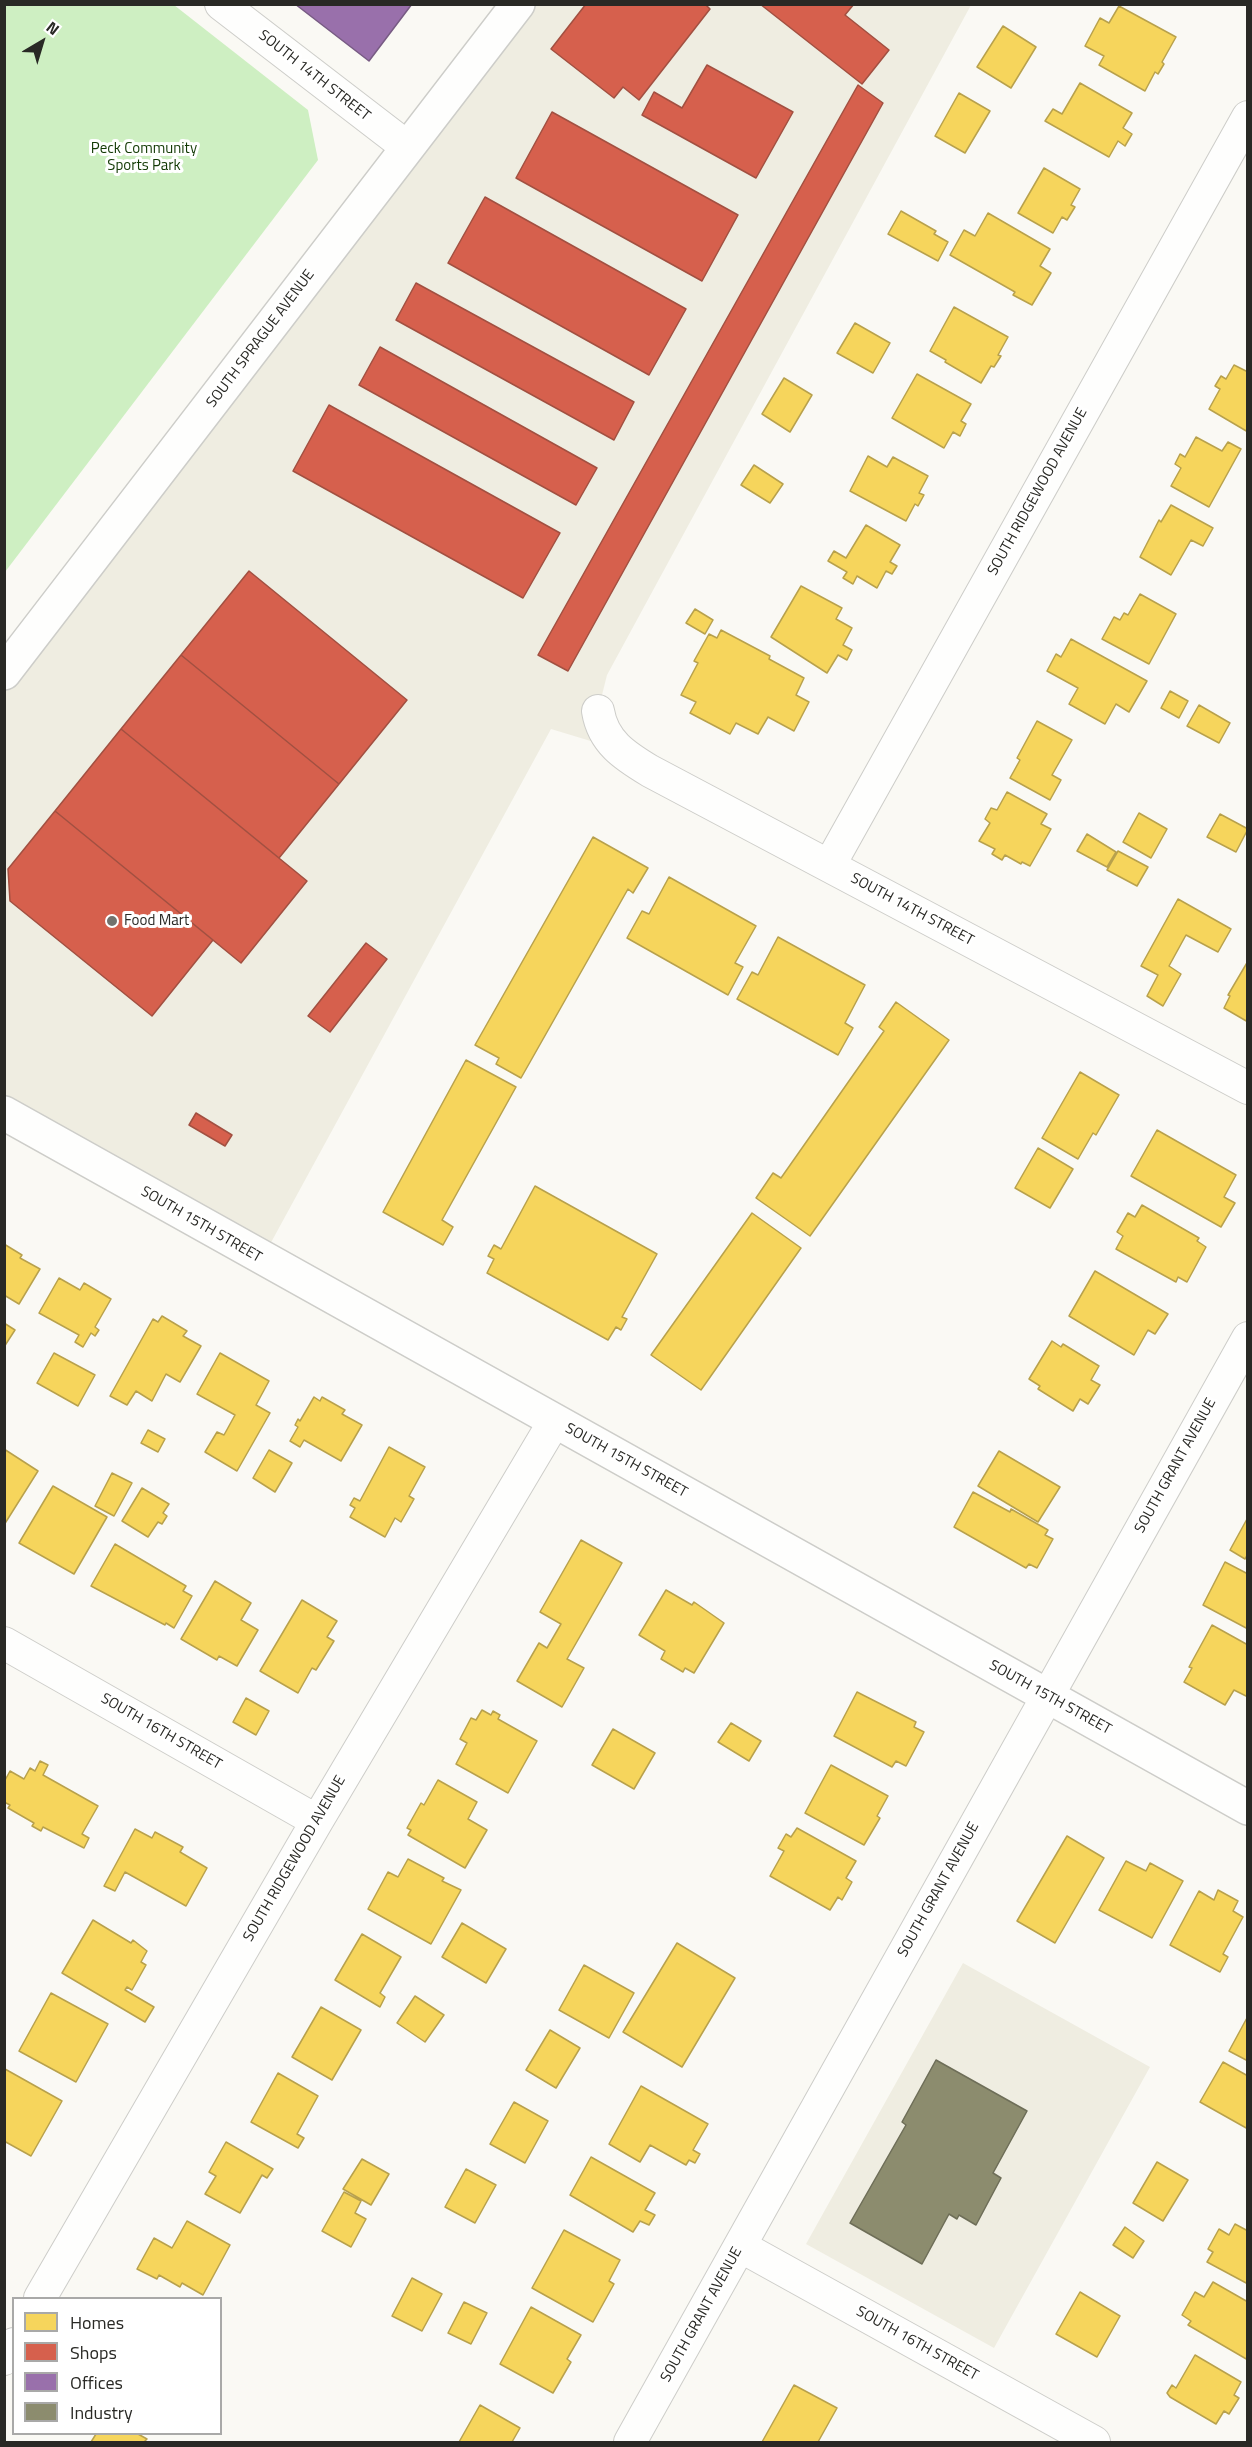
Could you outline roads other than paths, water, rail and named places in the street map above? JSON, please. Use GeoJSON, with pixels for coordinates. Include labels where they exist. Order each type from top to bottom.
{"type":"FeatureCollection","features":[{"type":"Feature","properties":{"kind":"street","name":"SOUTH 14TH STREET"},"geometry":{"type":"LineString","coordinates":[[221,4],[407,147]]}},
{"type":"Feature","properties":{"kind":"street","name":"SOUTH SPRAGUE AVENUE"},"geometry":{"type":"LineString","coordinates":[[4,673],[518,4]]}},
{"type":"Feature","properties":{"kind":"street","name":"SOUTH RIDGEWOOD AVENUE"},"geometry":{"type":"LineString","coordinates":[[829,866],[1248,117]]}},
{"type":"Feature","properties":{"kind":"street","name":"SOUTH 14TH STREET"},"geometry":{"type":"LineString","coordinates":[[598,711],[600,725],[606,736],[633,761],[1248,1088]]}},
{"type":"Feature","properties":{"kind":"street","name":"SOUTH 15TH STREET"},"geometry":{"type":"LineString","coordinates":[[4,1113],[1248,1808]]}},
{"type":"Feature","properties":{"kind":"street","name":"SOUTH GRANT AVENUE"},"geometry":{"type":"LineString","coordinates":[[630,2442],[1248,1338]]}},
{"type":"Feature","properties":{"kind":"street","name":"SOUTH RIDGEWOOD AVENUE"},"geometry":{"type":"LineString","coordinates":[[41,2297],[317,1821],[554,1422]]}},
{"type":"Feature","properties":{"kind":"street","name":"SOUTH 16TH STREET"},"geometry":{"type":"LineString","coordinates":[[4,1643],[317,1821]]}},
{"type":"Feature","properties":{"kind":"street","name":"SOUTH 16TH STREET"},"geometry":{"type":"LineString","coordinates":[[740,2246],[1094,2442]]}},
{"type":"Feature","properties":{"kind":"street"},"geometry":{"type":"LineString","coordinates":[[4,2360],[12,2347]]}},
{"type":"Feature","properties":{"kind":"place","name":"Food Mart"},"geometry":{"type":"Point","coordinates":[112,921]}},
{"type":"Feature","properties":{"kind":"park label","name":"Peck Community Sports Park"},"geometry":{"type":"Point","coordinates":[144,158]}}]}
